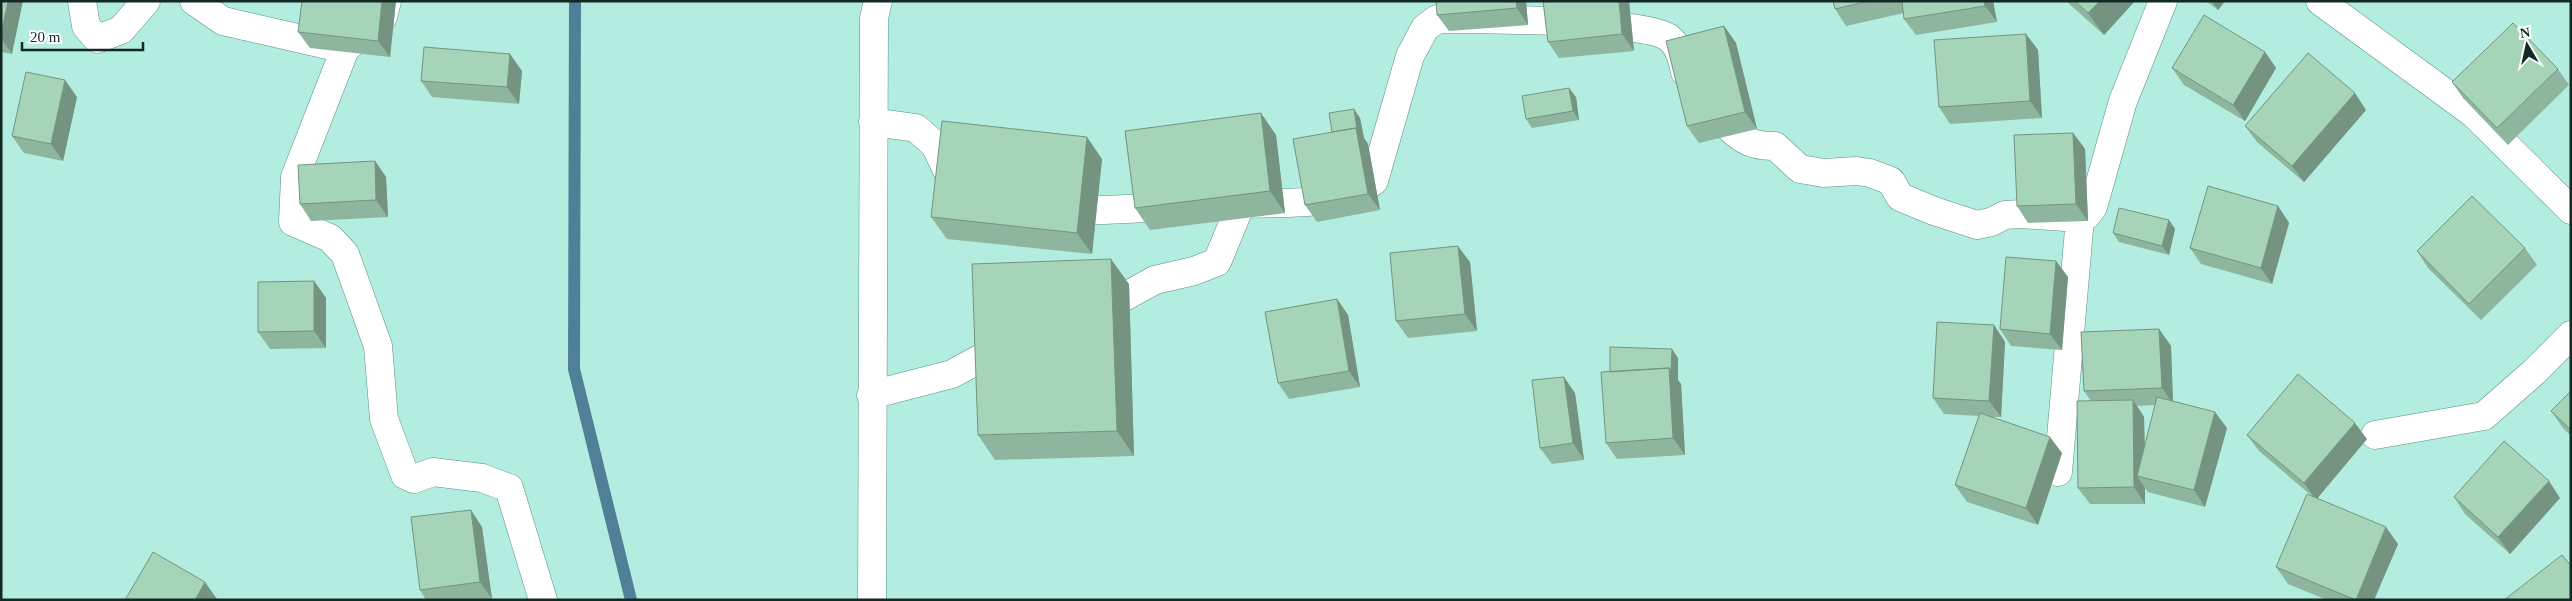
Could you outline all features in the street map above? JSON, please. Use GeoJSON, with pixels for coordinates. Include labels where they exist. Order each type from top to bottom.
{"type":"FeatureCollection","features":[{"type":"Feature","properties":{"kind":"street"},"geometry":{"type":"LineString","coordinates":[[82,1],[86,26],[97,39],[122,30],[146,1]]}},
{"type":"Feature","properties":{"kind":"street"},"geometry":{"type":"LineString","coordinates":[[194,1],[223,21],[302,41],[345,49]]}},
{"type":"Feature","properties":{"kind":"street"},"geometry":{"type":"LineString","coordinates":[[387,1],[383,17],[345,49],[295,177],[293,222],[330,238],[345,254],[378,346],[384,419],[405,475],[414,479],[433,472],[482,478],[509,488],[543,600]]}},
{"type":"Feature","properties":{"kind":"street"},"geometry":{"type":"LineString","coordinates":[[872,600],[871,395],[874,18],[878,1]]}},
{"type":"Feature","properties":{"kind":"street"},"geometry":{"type":"LineString","coordinates":[[1036,213],[1324,200],[1361,192],[1374,181],[1410,56],[1425,28],[1438,20],[1530,11],[1585,23],[1654,31],[1669,37],[1680,51],[1687,81],[1695,97],[1741,138],[1757,146],[1775,146],[1800,169],[1824,173],[1856,171],[1870,173],[1891,182],[1900,197],[1934,211],[1977,225],[2013,214],[2080,218],[2087,215],[2094,207],[2123,101],[2163,1]]}},
{"type":"Feature","properties":{"kind":"street"},"geometry":{"type":"LineString","coordinates":[[2320,1],[2474,114],[2571,210]]}},
{"type":"Feature","properties":{"kind":"street"},"geometry":{"type":"LineString","coordinates":[[873,122],[916,128],[935,145],[955,187],[972,198]]}},
{"type":"Feature","properties":{"kind":"street"},"geometry":{"type":"LineString","coordinates":[[1073,326],[1155,280],[1194,271],[1217,262],[1241,204]]}},
{"type":"Feature","properties":{"kind":"street"},"geometry":{"type":"LineString","coordinates":[[2058,472],[2080,218]]}},
{"type":"Feature","properties":{"kind":"street"},"geometry":{"type":"LineString","coordinates":[[2374,436],[2484,416],[2534,372],[2571,335]]}},
{"type":"Feature","properties":{"kind":"street"},"geometry":{"type":"LineString","coordinates":[[871,395],[952,374],[998,348],[1036,338]]}},
{"type":"Feature","properties":{"kind":"building"},"geometry":{"type":"Polygon","coordinates":[[[1,1],[8,1],[1,35],[1,1]]]}},
{"type":"Feature","properties":{"kind":"building"},"geometry":{"type":"Polygon","coordinates":[[[302,1],[382,1],[378,41],[298,32],[302,1]]]}},
{"type":"Feature","properties":{"kind":"building"},"geometry":{"type":"Polygon","coordinates":[[[1436,1],[1516,1],[1517,8],[1437,15],[1436,1]]]}},
{"type":"Feature","properties":{"kind":"building"},"geometry":{"type":"Polygon","coordinates":[[[1543,1],[1619,1],[1622,34],[1548,42],[1543,1]]]}},
{"type":"Feature","properties":{"kind":"building"},"geometry":{"type":"Polygon","coordinates":[[[1833,1],[1869,1],[1835,9],[1833,1]]]}},
{"type":"Feature","properties":{"kind":"building"},"geometry":{"type":"Polygon","coordinates":[[[1902,1],[1984,1],[1985,6],[1904,19],[1902,1]]]}},
{"type":"Feature","properties":{"kind":"building"},"geometry":{"type":"Polygon","coordinates":[[[2075,1],[2100,1],[2088,13],[2075,1]]]}},
{"type":"Feature","properties":{"kind":"building"},"geometry":{"type":"Polygon","coordinates":[[[2204,15],[2265,52],[2233,105],[2172,68],[2204,15]]]}},
{"type":"Feature","properties":{"kind":"building"},"geometry":{"type":"Polygon","coordinates":[[[2513,23],[2558,69],[2497,128],[2452,82],[2513,23]]]}},
{"type":"Feature","properties":{"kind":"building"},"geometry":{"type":"Polygon","coordinates":[[[1724,26],[1745,112],[1687,126],[1666,41],[1724,26]]]}},
{"type":"Feature","properties":{"kind":"building"},"geometry":{"type":"Polygon","coordinates":[[[2026,34],[2030,101],[1939,107],[1934,40],[2026,34]]]}},
{"type":"Feature","properties":{"kind":"building"},"geometry":{"type":"Polygon","coordinates":[[[424,47],[510,54],[507,87],[421,81],[424,47]]]}},
{"type":"Feature","properties":{"kind":"building"},"geometry":{"type":"Polygon","coordinates":[[[2308,53],[2355,93],[2292,166],[2245,126],[2308,53]]]}},
{"type":"Feature","properties":{"kind":"building"},"geometry":{"type":"Polygon","coordinates":[[[26,72],[65,80],[51,144],[12,136],[26,72]]]}},
{"type":"Feature","properties":{"kind":"building"},"geometry":{"type":"Polygon","coordinates":[[[1569,88],[1573,111],[1526,119],[1522,96],[1569,88]]]}},
{"type":"Feature","properties":{"kind":"building"},"geometry":{"type":"Polygon","coordinates":[[[1354,109],[1357,129],[1332,132],[1329,113],[1354,109]]]}},
{"type":"Feature","properties":{"kind":"building"},"geometry":{"type":"Polygon","coordinates":[[[1261,113],[1270,191],[1135,208],[1125,131],[1261,113]]]}},
{"type":"Feature","properties":{"kind":"building"},"geometry":{"type":"Polygon","coordinates":[[[942,121],[1087,137],[1077,233],[931,217],[942,121]]]}},
{"type":"Feature","properties":{"kind":"building"},"geometry":{"type":"Polygon","coordinates":[[[1356,128],[1368,194],[1305,205],[1293,139],[1356,128]]]}},
{"type":"Feature","properties":{"kind":"building"},"geometry":{"type":"Polygon","coordinates":[[[2073,133],[2076,204],[2017,206],[2014,135],[2073,133]]]}},
{"type":"Feature","properties":{"kind":"building"},"geometry":{"type":"Polygon","coordinates":[[[375,161],[376,200],[300,204],[298,165],[375,161]]]}},
{"type":"Feature","properties":{"kind":"building"},"geometry":{"type":"Polygon","coordinates":[[[2208,186],[2278,206],[2261,268],[2190,248],[2208,186]]]}},
{"type":"Feature","properties":{"kind":"building"},"geometry":{"type":"Polygon","coordinates":[[[2472,196],[2525,248],[2469,304],[2417,251],[2472,196]]]}},
{"type":"Feature","properties":{"kind":"building"},"geometry":{"type":"Polygon","coordinates":[[[2119,208],[2169,220],[2162,246],[2113,233],[2119,208]]]}},
{"type":"Feature","properties":{"kind":"building"},"geometry":{"type":"Polygon","coordinates":[[[1458,246],[1465,314],[1396,321],[1390,253],[1458,246]]]}},
{"type":"Feature","properties":{"kind":"building"},"geometry":{"type":"Polygon","coordinates":[[[2006,257],[2056,261],[2050,334],[2000,329],[2006,257]]]}},
{"type":"Feature","properties":{"kind":"building"},"geometry":{"type":"Polygon","coordinates":[[[1111,259],[1117,431],[978,435],[972,264],[1111,259]]]}},
{"type":"Feature","properties":{"kind":"building"},"geometry":{"type":"Polygon","coordinates":[[[314,281],[314,331],[258,332],[258,282],[314,281]]]}},
{"type":"Feature","properties":{"kind":"building"},"geometry":{"type":"Polygon","coordinates":[[[1337,299],[1349,371],[1278,383],[1265,312],[1337,299]]]}},
{"type":"Feature","properties":{"kind":"building"},"geometry":{"type":"Polygon","coordinates":[[[1937,322],[1994,325],[1989,401],[1933,398],[1937,322]]]}},
{"type":"Feature","properties":{"kind":"building"},"geometry":{"type":"Polygon","coordinates":[[[2159,329],[2162,388],[2084,391],[2081,332],[2159,329]]]}},
{"type":"Feature","properties":{"kind":"building"},"geometry":{"type":"Polygon","coordinates":[[[1610,347],[1672,349],[1671,371],[1669,368],[1610,372],[1610,347]]]}},
{"type":"Feature","properties":{"kind":"building"},"geometry":{"type":"Polygon","coordinates":[[[1669,368],[1673,438],[1606,443],[1601,372],[1669,368]]]}},
{"type":"Feature","properties":{"kind":"building"},"geometry":{"type":"Polygon","coordinates":[[[2298,374],[2355,423],[2304,483],[2247,435],[2298,374]]]}},
{"type":"Feature","properties":{"kind":"building"},"geometry":{"type":"Polygon","coordinates":[[[1564,377],[1573,443],[1540,448],[1532,380],[1564,377]]]}},
{"type":"Feature","properties":{"kind":"building"},"geometry":{"type":"Polygon","coordinates":[[[2571,391],[2571,430],[2551,411],[2571,391]]]}},
{"type":"Feature","properties":{"kind":"building"},"geometry":{"type":"Polygon","coordinates":[[[2157,397],[2215,412],[2194,490],[2137,476],[2157,397]]]}},
{"type":"Feature","properties":{"kind":"building"},"geometry":{"type":"Polygon","coordinates":[[[2133,400],[2134,487],[2078,488],[2077,401],[2133,400]]]}},
{"type":"Feature","properties":{"kind":"building"},"geometry":{"type":"Polygon","coordinates":[[[1980,413],[2050,437],[2026,508],[1955,485],[1980,413]]]}},
{"type":"Feature","properties":{"kind":"building"},"geometry":{"type":"Polygon","coordinates":[[[2504,441],[2549,481],[2498,537],[2454,497],[2504,441]]]}},
{"type":"Feature","properties":{"kind":"building"},"geometry":{"type":"Polygon","coordinates":[[[2307,494],[2386,527],[2356,600],[2276,567],[2307,494]]]}},
{"type":"Feature","properties":{"kind":"building"},"geometry":{"type":"Polygon","coordinates":[[[471,510],[480,582],[420,590],[411,517],[471,510]]]}},
{"type":"Feature","properties":{"kind":"building"},"geometry":{"type":"Polygon","coordinates":[[[153,552],[205,582],[195,600],[125,600],[153,552]]]}},
{"type":"Feature","properties":{"kind":"building"},"geometry":{"type":"Polygon","coordinates":[[[2562,555],[2571,566],[2571,600],[2504,600],[2562,555]]]}},
{"type":"Feature","properties":{"kind":"waterway"},"geometry":{"type":"LineString","coordinates":[[575,1],[574,369],[631,600]]}}]}
